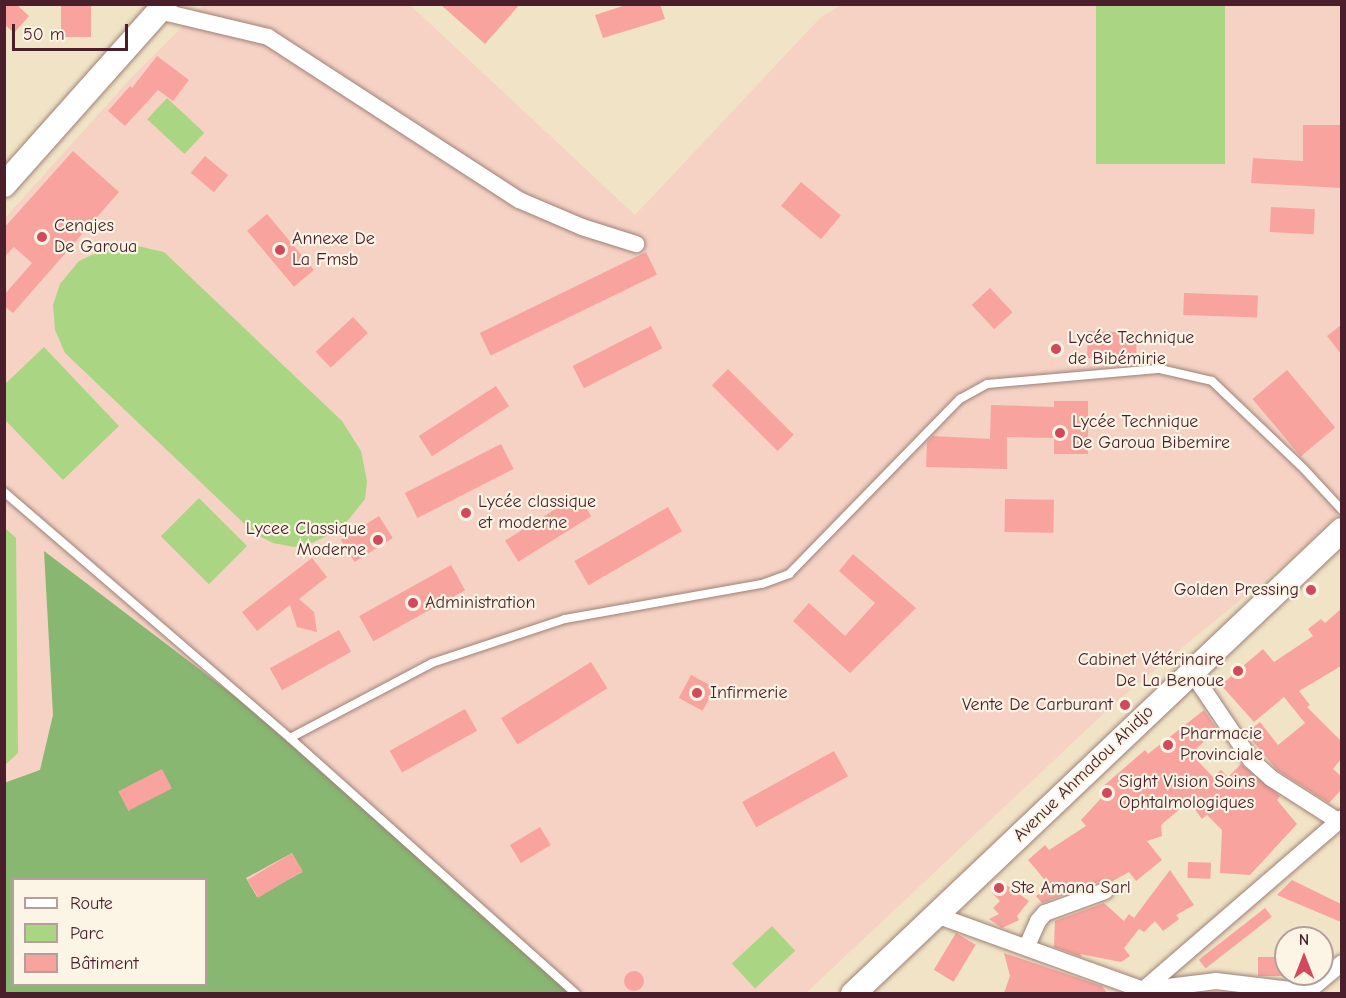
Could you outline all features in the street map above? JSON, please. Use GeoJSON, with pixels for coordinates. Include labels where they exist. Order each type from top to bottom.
{"type":"FeatureCollection","features":[{"type":"Feature","properties":{"kind":"main road"},"geometry":{"type":"LineString","coordinates":[[4,185],[162,8]]}},
{"type":"Feature","properties":{"kind":"main road","name":"Avenue Ahmadou Ahidjo"},"geometry":{"type":"LineString","coordinates":[[853,993],[1341,530]]}},
{"type":"Feature","properties":{"kind":"street"},"geometry":{"type":"LineString","coordinates":[[162,8],[268,37],[519,200],[582,227],[636,244]]}},
{"type":"Feature","properties":{"kind":"street"},"geometry":{"type":"LineString","coordinates":[[1143,992],[1340,819],[1270,778],[1251,760],[1191,671]]}},
{"type":"Feature","properties":{"kind":"street"},"geometry":{"type":"LineString","coordinates":[[1027,946],[1038,921],[1046,913],[1105,891]]}},
{"type":"Feature","properties":{"kind":"street"},"geometry":{"type":"LineString","coordinates":[[936,915],[1027,946],[1143,992],[1216,981],[1307,992],[1341,963]]}},
{"type":"Feature","properties":{"kind":"lane"},"geometry":{"type":"LineString","coordinates":[[290,738],[432,663],[565,619],[752,586],[789,574],[960,399],[987,384],[1160,369],[1212,381],[1304,469],[1341,510]]}},
{"type":"Feature","properties":{"kind":"lane"},"geometry":{"type":"LineString","coordinates":[[4,492],[290,738],[576,993]]}},
{"type":"Feature","properties":{"kind":"shaded area","name":"Lycée classique et moderne"},"geometry":{"type":"Polygon","coordinates":[[[204,5],[410,5],[635,215],[821,17],[841,5],[1341,5],[1340,512],[1301,550],[1115,703],[806,993],[5,993],[4,219],[132,77],[204,5]]]}},
{"type":"Feature","properties":{"kind":"green space"},"geometry":{"type":"Polygon","coordinates":[[[1096,5],[1225,5],[1225,164],[1096,164],[1096,5]]]}},
{"type":"Feature","properties":{"kind":"green space"},"geometry":{"type":"Polygon","coordinates":[[[167,98],[204,133],[185,154],[147,119],[167,98]]]}},
{"type":"Feature","properties":{"kind":"green space"},"geometry":{"type":"Polygon","coordinates":[[[120,242],[164,252],[342,421],[361,451],[367,481],[365,499],[341,529],[310,544],[294,547],[273,543],[255,534],[65,353],[55,330],[53,305],[60,284],[79,261],[120,242]]]}},
{"type":"Feature","properties":{"kind":"green space"},"geometry":{"type":"Polygon","coordinates":[[[44,347],[119,426],[63,480],[5,420],[5,384],[44,347]]]}},
{"type":"Feature","properties":{"kind":"green space"},"geometry":{"type":"Polygon","coordinates":[[[199,498],[247,546],[209,584],[161,536],[199,498]]]}},
{"type":"Feature","properties":{"kind":"green space"},"geometry":{"type":"Polygon","coordinates":[[[5,528],[16,538],[18,753],[5,765],[5,528]]]}},
{"type":"Feature","properties":{"kind":"green space"},"geometry":{"type":"Polygon","coordinates":[[[44,551],[291,739],[579,993],[5,993],[4,783],[40,770],[53,715],[44,551]],[[161,770],[119,792],[129,811],[161,770]],[[292,853],[246,878],[257,897],[302,872],[292,853]]]}},
{"type":"Feature","properties":{"kind":"green space"},"geometry":{"type":"Polygon","coordinates":[[[772,926],[795,951],[755,988],[732,964],[772,926]]]}},
{"type":"Feature","properties":{"kind":"building"},"geometry":{"type":"Polygon","coordinates":[[[4,4],[16,4],[29,16],[14,33],[4,24],[4,4]]]}},
{"type":"Feature","properties":{"kind":"building"},"geometry":{"type":"Polygon","coordinates":[[[61,4],[91,4],[91,37],[61,37],[61,4]]]}},
{"type":"Feature","properties":{"kind":"building"},"geometry":{"type":"Polygon","coordinates":[[[440,4],[520,4],[485,44],[440,4]]]}},
{"type":"Feature","properties":{"kind":"building"},"geometry":{"type":"Polygon","coordinates":[[[629,4],[660,4],[665,19],[603,38],[595,15],[629,4]]]}},
{"type":"Feature","properties":{"kind":"building"},"geometry":{"type":"Polygon","coordinates":[[[157,56],[189,80],[173,101],[158,90],[125,126],[108,111],[130,86],[132,88],[157,56]]]}},
{"type":"Feature","properties":{"kind":"building"},"geometry":{"type":"Polygon","coordinates":[[[1303,125],[1341,125],[1341,188],[1251,183],[1253,158],[1303,161],[1303,125]]]}},
{"type":"Feature","properties":{"kind":"building","name":"Cenajes De Garoua"},"geometry":{"type":"Polygon","coordinates":[[[73,151],[119,192],[13,313],[4,306],[4,295],[32,263],[14,247],[4,257],[4,228],[73,151]]]}},
{"type":"Feature","properties":{"kind":"building"},"geometry":{"type":"Polygon","coordinates":[[[205,156],[228,175],[214,192],[191,173],[205,156]]]}},
{"type":"Feature","properties":{"kind":"building"},"geometry":{"type":"Polygon","coordinates":[[[801,182],[841,215],[821,239],[781,206],[801,182]]]}},
{"type":"Feature","properties":{"kind":"building"},"geometry":{"type":"Polygon","coordinates":[[[1271,207],[1315,209],[1314,234],[1270,232],[1271,207]]]}},
{"type":"Feature","properties":{"kind":"building","name":"Annexe De La Fmsb"},"geometry":{"type":"Polygon","coordinates":[[[267,214],[314,270],[294,287],[247,231],[267,214]]]}},
{"type":"Feature","properties":{"kind":"building"},"geometry":{"type":"Polygon","coordinates":[[[646,252],[657,274],[491,356],[480,333],[646,252]]]}},
{"type":"Feature","properties":{"kind":"building"},"geometry":{"type":"Polygon","coordinates":[[[990,288],[1013,312],[994,329],[972,305],[990,288]]]}},
{"type":"Feature","properties":{"kind":"building"},"geometry":{"type":"Polygon","coordinates":[[[1184,293],[1258,296],[1257,318],[1183,315],[1184,293]]]}},
{"type":"Feature","properties":{"kind":"building"},"geometry":{"type":"Polygon","coordinates":[[[353,317],[368,333],[331,368],[316,352],[353,317]]]}},
{"type":"Feature","properties":{"kind":"building"},"geometry":{"type":"Polygon","coordinates":[[[1341,325],[1341,354],[1327,336],[1341,325]]]}},
{"type":"Feature","properties":{"kind":"building"},"geometry":{"type":"Polygon","coordinates":[[[651,326],[662,348],[584,388],[573,366],[651,326]]]}},
{"type":"Feature","properties":{"kind":"building"},"geometry":{"type":"Polygon","coordinates":[[[1088,331],[1137,333],[1136,360],[1087,358],[1088,331]]]}},
{"type":"Feature","properties":{"kind":"building"},"geometry":{"type":"Polygon","coordinates":[[[728,369],[794,435],[777,451],[712,385],[728,369]]]}},
{"type":"Feature","properties":{"kind":"building"},"geometry":{"type":"Polygon","coordinates":[[[1287,370],[1335,427],[1301,456],[1253,399],[1287,370]]]}},
{"type":"Feature","properties":{"kind":"building"},"geometry":{"type":"Polygon","coordinates":[[[496,386],[509,406],[432,456],[419,436],[496,386]]]}},
{"type":"Feature","properties":{"kind":"building"},"geometry":{"type":"Polygon","coordinates":[[[1054,401],[1088,401],[1088,454],[1054,454],[1054,438],[1007,437],[1007,469],[926,467],[927,442],[933,436],[990,439],[991,405],[1054,407],[1054,401]]]}},
{"type":"Feature","properties":{"kind":"building"},"geometry":{"type":"Polygon","coordinates":[[[501,444],[514,469],[417,518],[405,493],[501,444]]]}},
{"type":"Feature","properties":{"kind":"building"},"geometry":{"type":"Polygon","coordinates":[[[578,495],[591,516],[518,562],[505,541],[578,495]]]}},
{"type":"Feature","properties":{"kind":"building"},"geometry":{"type":"Polygon","coordinates":[[[1005,499],[1054,500],[1053,533],[1004,532],[1005,499]]]}},
{"type":"Feature","properties":{"kind":"building"},"geometry":{"type":"Polygon","coordinates":[[[668,507],[682,531],[588,585],[574,561],[668,507]]]}},
{"type":"Feature","properties":{"kind":"building"},"geometry":{"type":"Polygon","coordinates":[[[379,516],[393,538],[355,562],[341,540],[379,516]]]}},
{"type":"Feature","properties":{"kind":"building"},"geometry":{"type":"Polygon","coordinates":[[[853,554],[916,608],[850,673],[793,621],[809,603],[845,636],[875,603],[839,571],[853,554]]]}},
{"type":"Feature","properties":{"kind":"building"},"geometry":{"type":"Polygon","coordinates":[[[312,558],[327,577],[299,599],[314,612],[317,632],[297,627],[290,605],[257,631],[242,612],[312,558]]]}},
{"type":"Feature","properties":{"kind":"building","name":"Administration"},"geometry":{"type":"Polygon","coordinates":[[[451,565],[465,590],[373,641],[359,616],[451,565]]]}},
{"type":"Feature","properties":{"kind":"building"},"geometry":{"type":"Polygon","coordinates":[[[1341,609],[1341,666],[1299,691],[1310,705],[1307,707],[1341,741],[1341,759],[1333,769],[1341,776],[1341,790],[1329,803],[1277,770],[1246,733],[1260,722],[1278,745],[1305,723],[1284,697],[1254,722],[1221,685],[1263,649],[1274,662],[1313,636],[1308,629],[1321,619],[1325,623],[1341,609]]]}},
{"type":"Feature","properties":{"kind":"building"},"geometry":{"type":"Polygon","coordinates":[[[339,630],[351,652],[282,690],[270,668],[339,630]]]}},
{"type":"Feature","properties":{"kind":"building"},"geometry":{"type":"Polygon","coordinates":[[[591,662],[607,688],[518,744],[501,718],[591,662]]]}},
{"type":"Feature","properties":{"kind":"building","name":"Infirmerie"},"geometry":{"type":"Polygon","coordinates":[[[691,675],[715,688],[703,711],[679,698],[691,675]]]}},
{"type":"Feature","properties":{"kind":"building"},"geometry":{"type":"Polygon","coordinates":[[[465,709],[477,731],[402,773],[390,751],[465,709]]]}},
{"type":"Feature","properties":{"kind":"building"},"geometry":{"type":"Polygon","coordinates":[[[1204,710],[1217,729],[1191,754],[1213,777],[1221,770],[1228,777],[1241,764],[1280,796],[1277,800],[1297,824],[1250,875],[1220,873],[1222,830],[1207,815],[1202,819],[1189,801],[1161,825],[1162,836],[1147,841],[1162,860],[1136,881],[1129,872],[1111,882],[1101,881],[1042,903],[1036,896],[1050,886],[1028,860],[1045,845],[1049,850],[1086,826],[1081,820],[1105,794],[1100,789],[1145,750],[1148,754],[1204,710]]]}},
{"type":"Feature","properties":{"kind":"building"},"geometry":{"type":"Polygon","coordinates":[[[834,751],[848,776],[756,827],[742,802],[834,751]]]}},
{"type":"Feature","properties":{"kind":"building"},"geometry":{"type":"Polygon","coordinates":[[[162,769],[172,789],[128,811],[118,791],[162,769]]]}},
{"type":"Feature","properties":{"kind":"building"},"geometry":{"type":"Polygon","coordinates":[[[540,827],[551,845],[521,863],[510,845],[540,827]]]}},
{"type":"Feature","properties":{"kind":"building"},"geometry":{"type":"Polygon","coordinates":[[[292,853],[303,871],[258,898],[247,880],[292,853]]]}},
{"type":"Feature","properties":{"kind":"building"},"geometry":{"type":"Polygon","coordinates":[[[1188,862],[1211,863],[1210,879],[1187,878],[1188,862]]]}},
{"type":"Feature","properties":{"kind":"building"},"geometry":{"type":"Polygon","coordinates":[[[1170,870],[1194,905],[1176,915],[1179,919],[1163,931],[1155,921],[1144,932],[1139,929],[1124,948],[1130,956],[1121,962],[1080,954],[1082,957],[1054,947],[1055,921],[1104,903],[1124,921],[1129,914],[1134,918],[1170,870]]]}},
{"type":"Feature","properties":{"kind":"building"},"geometry":{"type":"Polygon","coordinates":[[[1292,880],[1341,904],[1341,922],[1277,895],[1292,880]]]}},
{"type":"Feature","properties":{"kind":"building"},"geometry":{"type":"Polygon","coordinates":[[[1002,882],[1029,901],[1017,916],[1019,920],[1002,928],[989,919],[999,914],[993,908],[1000,901],[992,893],[1002,882]]]}},
{"type":"Feature","properties":{"kind":"building"},"geometry":{"type":"Polygon","coordinates":[[[1265,908],[1272,917],[1206,968],[1199,960],[1265,908]]]}},
{"type":"Feature","properties":{"kind":"building"},"geometry":{"type":"Polygon","coordinates":[[[956,933],[976,945],[954,982],[934,970],[956,933]]]}},
{"type":"Feature","properties":{"kind":"building"},"geometry":{"type":"Polygon","coordinates":[[[1004,953],[1102,986],[1107,993],[1004,993],[1010,976],[1004,953]]]}},
{"type":"Feature","properties":{"kind":"building"},"geometry":{"type":"Polygon","coordinates":[[[1258,957],[1274,957],[1274,976],[1258,976],[1258,957]]]}},
{"type":"Feature","properties":{"kind":"building"},"geometry":{"type":"Polygon","coordinates":[[[630,971],[638,971],[644,977],[644,985],[638,991],[630,991],[624,985],[624,977],[630,971]]]}},
{"type":"Feature","properties":{"kind":"place","name":"Cenajes De Garoua"},"geometry":{"type":"Point","coordinates":[42,237]}},
{"type":"Feature","properties":{"kind":"place","name":"Annexe De La Fmsb"},"geometry":{"type":"Point","coordinates":[280,250]}},
{"type":"Feature","properties":{"kind":"place","name":"Lycée Technique de Bibémirie"},"geometry":{"type":"Point","coordinates":[1056,349]}},
{"type":"Feature","properties":{"kind":"place","name":"Lycée Technique De Garoua Bibemire"},"geometry":{"type":"Point","coordinates":[1060,433]}},
{"type":"Feature","properties":{"kind":"place","name":"Lycée classique et moderne"},"geometry":{"type":"Point","coordinates":[466,513]}},
{"type":"Feature","properties":{"kind":"place","name":"Lycee Classique Moderne"},"geometry":{"type":"Point","coordinates":[378,540]}},
{"type":"Feature","properties":{"kind":"place","name":"Golden Pressing"},"geometry":{"type":"Point","coordinates":[1311,590]}},
{"type":"Feature","properties":{"kind":"place","name":"Administration"},"geometry":{"type":"Point","coordinates":[413,603]}},
{"type":"Feature","properties":{"kind":"place","name":"Cabinet Vétérinaire De La Benoue"},"geometry":{"type":"Point","coordinates":[1238,671]}},
{"type":"Feature","properties":{"kind":"place","name":"Infirmerie"},"geometry":{"type":"Point","coordinates":[697,693]}},
{"type":"Feature","properties":{"kind":"place","name":"Vente De Carburant"},"geometry":{"type":"Point","coordinates":[1125,705]}},
{"type":"Feature","properties":{"kind":"place","name":"Pharmacie Provinciale"},"geometry":{"type":"Point","coordinates":[1168,745]}},
{"type":"Feature","properties":{"kind":"place","name":"Sight Vision Soins Ophtalmologiques"},"geometry":{"type":"Point","coordinates":[1107,793]}},
{"type":"Feature","properties":{"kind":"place","name":"Ste Amana Sarl"},"geometry":{"type":"Point","coordinates":[999,888]}}]}
